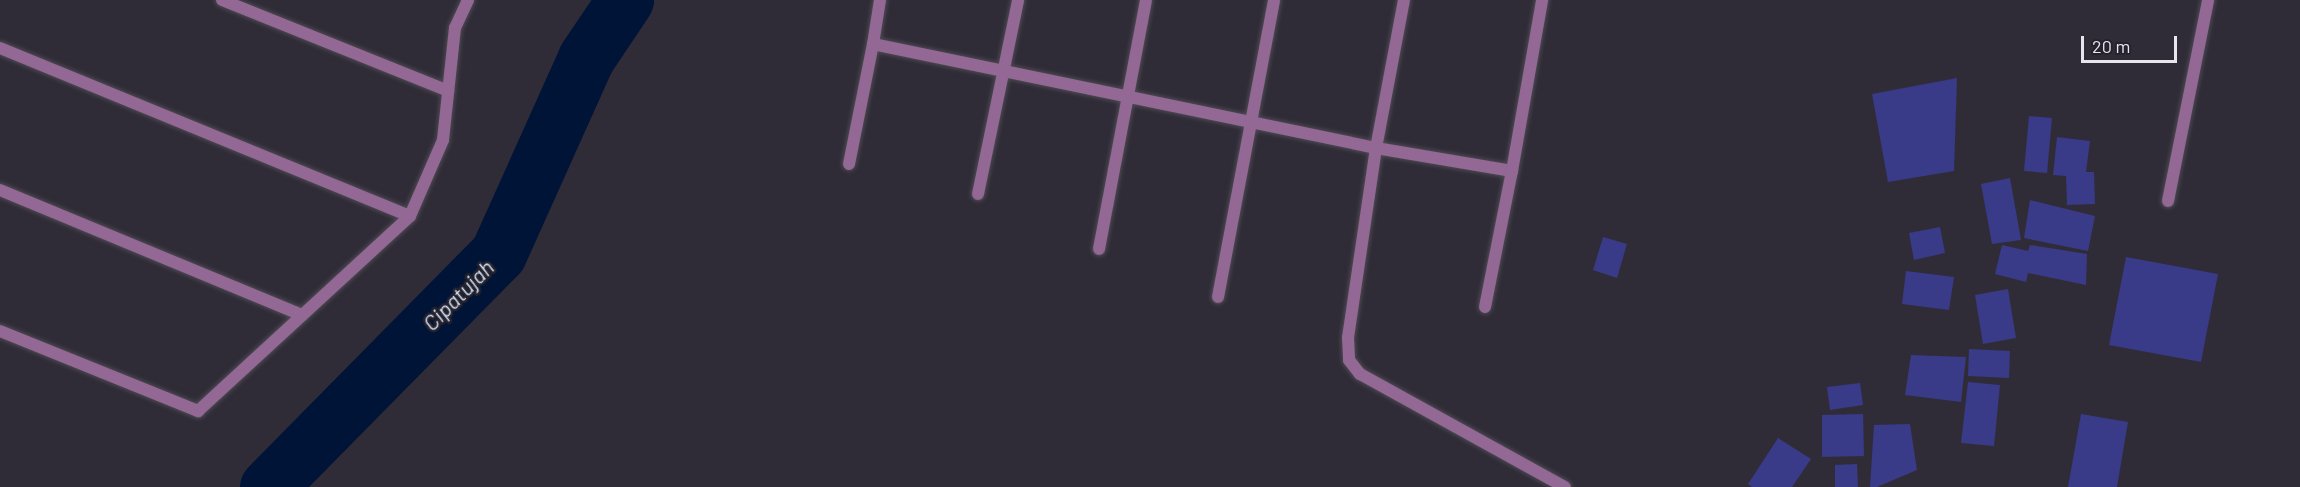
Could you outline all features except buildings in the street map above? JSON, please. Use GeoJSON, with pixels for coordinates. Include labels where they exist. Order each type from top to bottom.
{"type":"FeatureCollection","features":[{"type":"Feature","properties":{"kind":"street"},"geometry":{"type":"LineString","coordinates":[[222,0],[448,90]]}},
{"type":"Feature","properties":{"kind":"street"},"geometry":{"type":"LineString","coordinates":[[0,331],[198,411],[410,216],[443,140],[455,28],[468,0]]}},
{"type":"Feature","properties":{"kind":"street"},"geometry":{"type":"LineString","coordinates":[[849,164],[880,0]]}},
{"type":"Feature","properties":{"kind":"street"},"geometry":{"type":"LineString","coordinates":[[978,194],[1018,0]]}},
{"type":"Feature","properties":{"kind":"street"},"geometry":{"type":"LineString","coordinates":[[1099,249],[1146,0]]}},
{"type":"Feature","properties":{"kind":"street"},"geometry":{"type":"LineString","coordinates":[[1218,297],[1274,0]]}},
{"type":"Feature","properties":{"kind":"street"},"geometry":{"type":"LineString","coordinates":[[1404,0],[1376,148],[1348,338],[1349,360],[1360,374],[1565,487]]}},
{"type":"Feature","properties":{"kind":"street"},"geometry":{"type":"LineString","coordinates":[[1485,307],[1542,0]]}},
{"type":"Feature","properties":{"kind":"street"},"geometry":{"type":"LineString","coordinates":[[2168,201],[2208,0]]}},
{"type":"Feature","properties":{"kind":"street"},"geometry":{"type":"LineString","coordinates":[[873,44],[1376,148],[1512,171]]}},
{"type":"Feature","properties":{"kind":"street"},"geometry":{"type":"LineString","coordinates":[[0,48],[410,216]]}},
{"type":"Feature","properties":{"kind":"street"},"geometry":{"type":"LineString","coordinates":[[0,190],[302,315]]}},
{"type":"Feature","properties":{"kind":"waterway","name":"Cipatujah"},"geometry":{"type":"LineString","coordinates":[[268,487],[498,254],[586,58],[625,0]]}}]}
